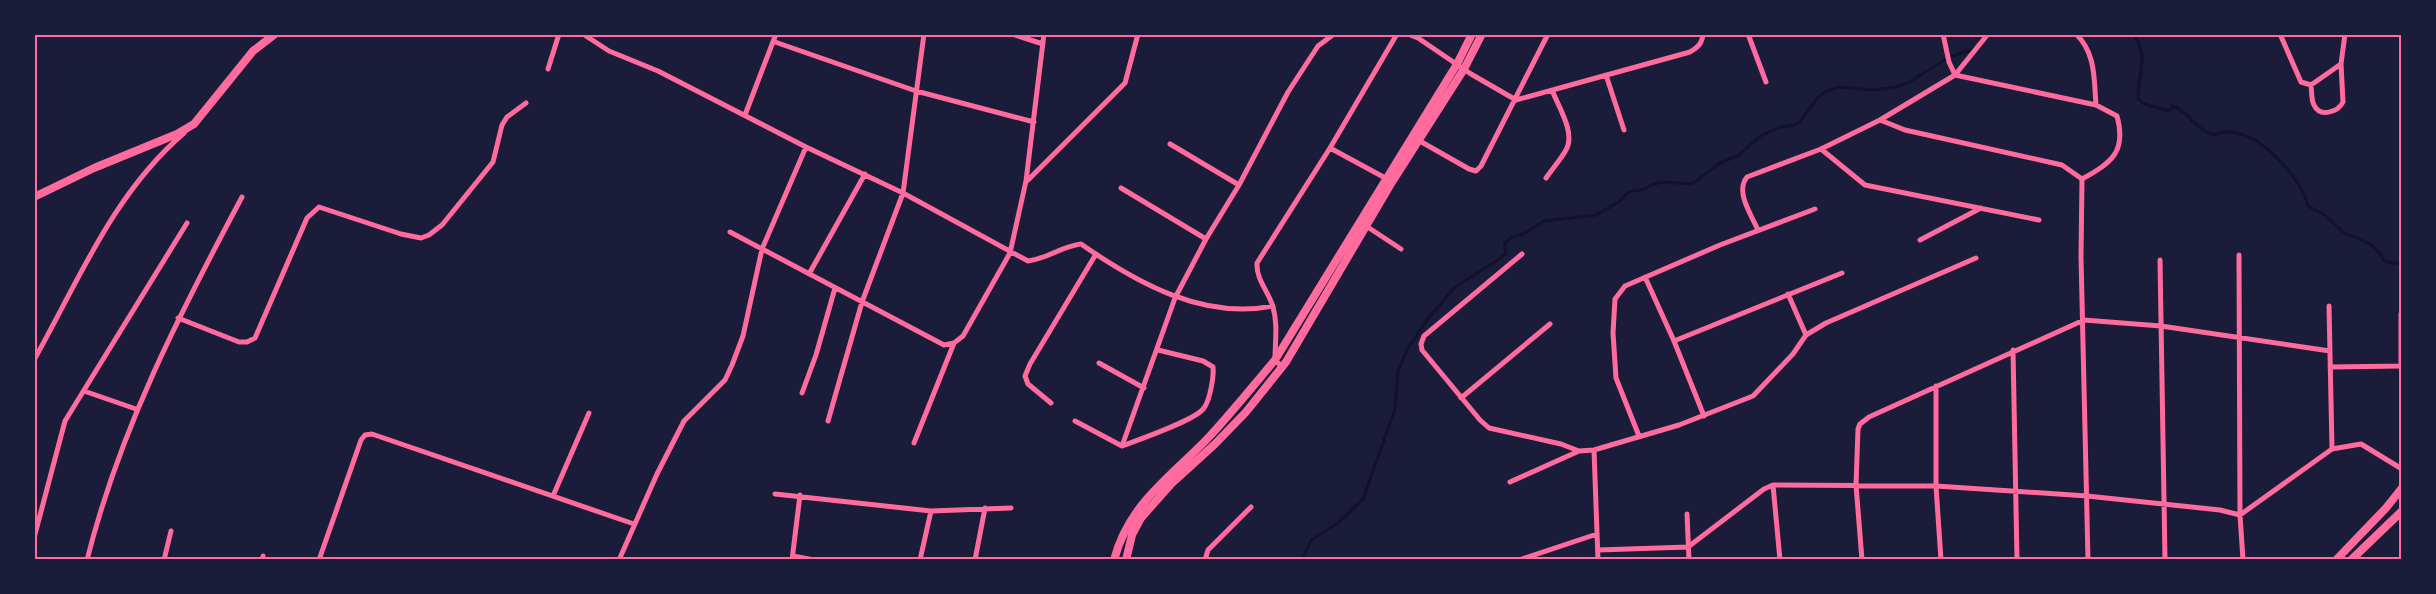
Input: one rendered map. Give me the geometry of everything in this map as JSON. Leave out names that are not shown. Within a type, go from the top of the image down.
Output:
[{"type":"main road","points":[[34,196],[94,168],[177,134],[194,124],[253,51],[275,34]]},
{"type":"main road","points":[[1460,66],[1472,34]]},
{"type":"main road","points":[[1114,560],[1119,541],[1134,513],[1166,477],[1207,439],[1275,360],[1482,34]]},
{"type":"main road","points":[[1126,560],[1132,535],[1141,518],[1171,484],[1246,412],[1282,367],[1363,223]]},
{"type":"main road","points":[[2401,490],[2399,497],[2402,505]]},
{"type":"main road","points":[[2336,560],[2401,490]]},
{"type":"main road","points":[[2351,560],[2402,511]]},
{"type":"street","points":[[548,69],[559,34]]},
{"type":"street","points":[[583,34],[609,51],[658,70],[806,147],[903,193],[1028,261],[1044,259],[1065,246],[1081,244],[1175,298],[1231,310],[1273,306]]},
{"type":"street","points":[[745,115],[775,42],[776,34]]},
{"type":"street","points":[[828,421],[862,302],[903,193],[924,34]]},
{"type":"street","points":[[1012,34],[1043,44]]},
{"type":"street","points":[[730,232],[944,345],[954,343],[963,336],[1010,253],[1026,181],[1044,34]]},
{"type":"street","points":[[1026,181],[1125,84],[1138,34]]},
{"type":"street","points":[[1122,446],[1175,298],[1288,92],[1318,46],[1334,34]]},
{"type":"street","points":[[1282,367],[1275,360],[1276,324],[1273,306],[1258,274],[1257,263],[1330,148],[1397,34]]},
{"type":"street","points":[[1408,34],[1418,38],[1516,100],[1690,52],[1698,47],[1703,34]]},
{"type":"street","points":[[1415,138],[1469,170],[1476,171],[1481,166],[1516,100],[1548,34]]},
{"type":"street","points":[[1748,34],[1766,82]]},
{"type":"street","points":[[1758,230],[1741,190],[1747,177],[1821,149],[1880,120],[1955,75],[1988,34]]},
{"type":"street","points":[[2076,34],[2085,43],[2092,58],[2096,105]]},
{"type":"street","points":[[2280,34],[2301,82],[2311,85]]},
{"type":"street","points":[[2311,85],[2313,104],[2316,109],[2323,113],[2333,112],[2340,107],[2343,102],[2341,64],[2344,34]]},
{"type":"street","points":[[1943,35],[1949,63],[1955,75]]},
{"type":"street","points":[[775,42],[916,91],[1034,122]]},
{"type":"street","points":[[2311,85],[2341,64]]},
{"type":"street","points":[[1606,75],[1624,130]]},
{"type":"street","points":[[1955,75],[2096,105],[2117,116],[2121,129],[2119,144],[2107,165],[2082,179]]},
{"type":"street","points":[[1546,177],[1568,148],[1569,139],[1568,130],[1552,90]]},
{"type":"street","points":[[178,318],[238,342],[247,342],[255,338],[307,218],[319,207],[401,234],[421,238],[429,235],[442,225],[493,162],[502,125],[507,117],[526,103]]},
{"type":"street","points":[[1880,120],[1905,130],[2062,165],[2082,179]]},
{"type":"street","points":[[36,356],[96,243],[133,188],[171,144],[194,124]]},
{"type":"street","points":[[1170,144],[1239,185]]},
{"type":"street","points":[[619,560],[684,421],[725,380],[732,365],[743,336],[762,249],[806,147]]},
{"type":"street","points":[[1330,148],[1389,180]]},
{"type":"street","points":[[1821,149],[1865,185],[2039,220]]},
{"type":"street","points":[[809,274],[865,174]]},
{"type":"street","points":[[2082,179],[2081,257],[2088,560]]},
{"type":"street","points":[[1120,188],[1206,239]]},
{"type":"street","points":[[87,560],[101,503],[136,409],[178,318],[242,197]]},
{"type":"street","points":[[1920,240],[1981,208]]},
{"type":"street","points":[[1639,436],[1616,378],[1613,333],[1615,299],[1625,286],[1758,230],[1815,209]]},
{"type":"street","points":[[34,538],[65,421],[187,223]]},
{"type":"street","points":[[1363,223],[1401,249]]},
{"type":"street","points":[[1051,403],[1028,384],[1025,375],[1096,254]]},
{"type":"street","points":[[1522,254],[1424,336],[1421,344],[1422,350],[1489,428],[1561,444],[1579,451]]},
{"type":"street","points":[[2239,255],[2240,515],[2243,560]]},
{"type":"street","points":[[1510,482],[1579,451],[1594,450],[1704,416],[1753,396],[1793,354],[1806,335],[1826,323],[1976,258]]},
{"type":"street","points":[[2160,260],[2165,560]]},
{"type":"street","points":[[1674,341],[1842,273]]},
{"type":"street","points":[[1645,277],[1704,416]]},
{"type":"street","points":[[802,393],[816,355],[835,288]]},
{"type":"street","points":[[1788,294],[1806,335]]},
{"type":"street","points":[[2329,306],[2332,449]]},
{"type":"street","points":[[2330,367],[2401,366],[2402,314]]},
{"type":"street","points":[[1862,560],[1856,485],[1858,429],[1865,420],[2013,350],[2084,320],[2161,326],[2330,351]]},
{"type":"street","points":[[1461,398],[1550,324]]},
{"type":"street","points":[[914,443],[954,343]]},
{"type":"street","points":[[1075,421],[1122,446],[1192,418],[1204,409],[1214,377],[1213,367],[1203,361],[1158,350]]},
{"type":"street","points":[[2013,350],[2014,491],[2018,560]]},
{"type":"street","points":[[1098,363],[1144,388]]},
{"type":"street","points":[[1936,386],[1936,486],[1941,560]]},
{"type":"street","points":[[84,391],[136,409]]},
{"type":"street","points":[[553,496],[589,413]]},
{"type":"street","points":[[319,560],[361,440],[365,435],[372,434],[634,524]]},
{"type":"street","points":[[1598,550],[1688,547],[1764,489],[1773,485],[1936,486],[2014,491],[2220,510],[2240,515],[2332,449],[2361,444],[2402,469]]},
{"type":"street","points":[[1594,450],[1598,560]]},
{"type":"street","points":[[1773,485],[1780,560]]},
{"type":"street","points":[[775,494],[801,495],[931,511],[1011,508]]},
{"type":"street","points":[[801,495],[793,558],[814,560]]},
{"type":"street","points":[[1205,560],[1208,550],[1251,507]]},
{"type":"street","points":[[975,560],[986,508]]},
{"type":"street","points":[[920,560],[931,511]]},
{"type":"street","points":[[1687,514],[1689,560]]},
{"type":"street","points":[[164,560],[171,531]]},
{"type":"street","points":[[1519,560],[1597,534]]},
{"type":"waterway","points":[[2132,34],[2138,41],[2142,57],[2138,99],[2144,104],[2169,111],[2173,106],[2178,108],[2201,128],[2214,135],[2228,132],[2242,134],[2257,142],[2284,165],[2295,179],[2308,206],[2325,215],[2343,232],[2370,244],[2380,253],[2383,260],[2393,263],[2402,261]]},
{"type":"waterway","points":[[1302,560],[1311,540],[1338,523],[1363,499],[1395,409],[1398,371],[1408,348],[1427,320],[1455,287],[1501,258],[1506,253],[1504,244],[1512,237],[1523,234],[1544,221],[1596,215],[1619,202],[1628,192],[1645,189],[1653,184],[1664,182],[1692,184],[1720,163],[1739,155],[1760,136],[1780,127],[1800,122],[1818,97],[1827,91],[1839,87],[1872,90],[1897,87],[1950,57],[1976,48]]}]
